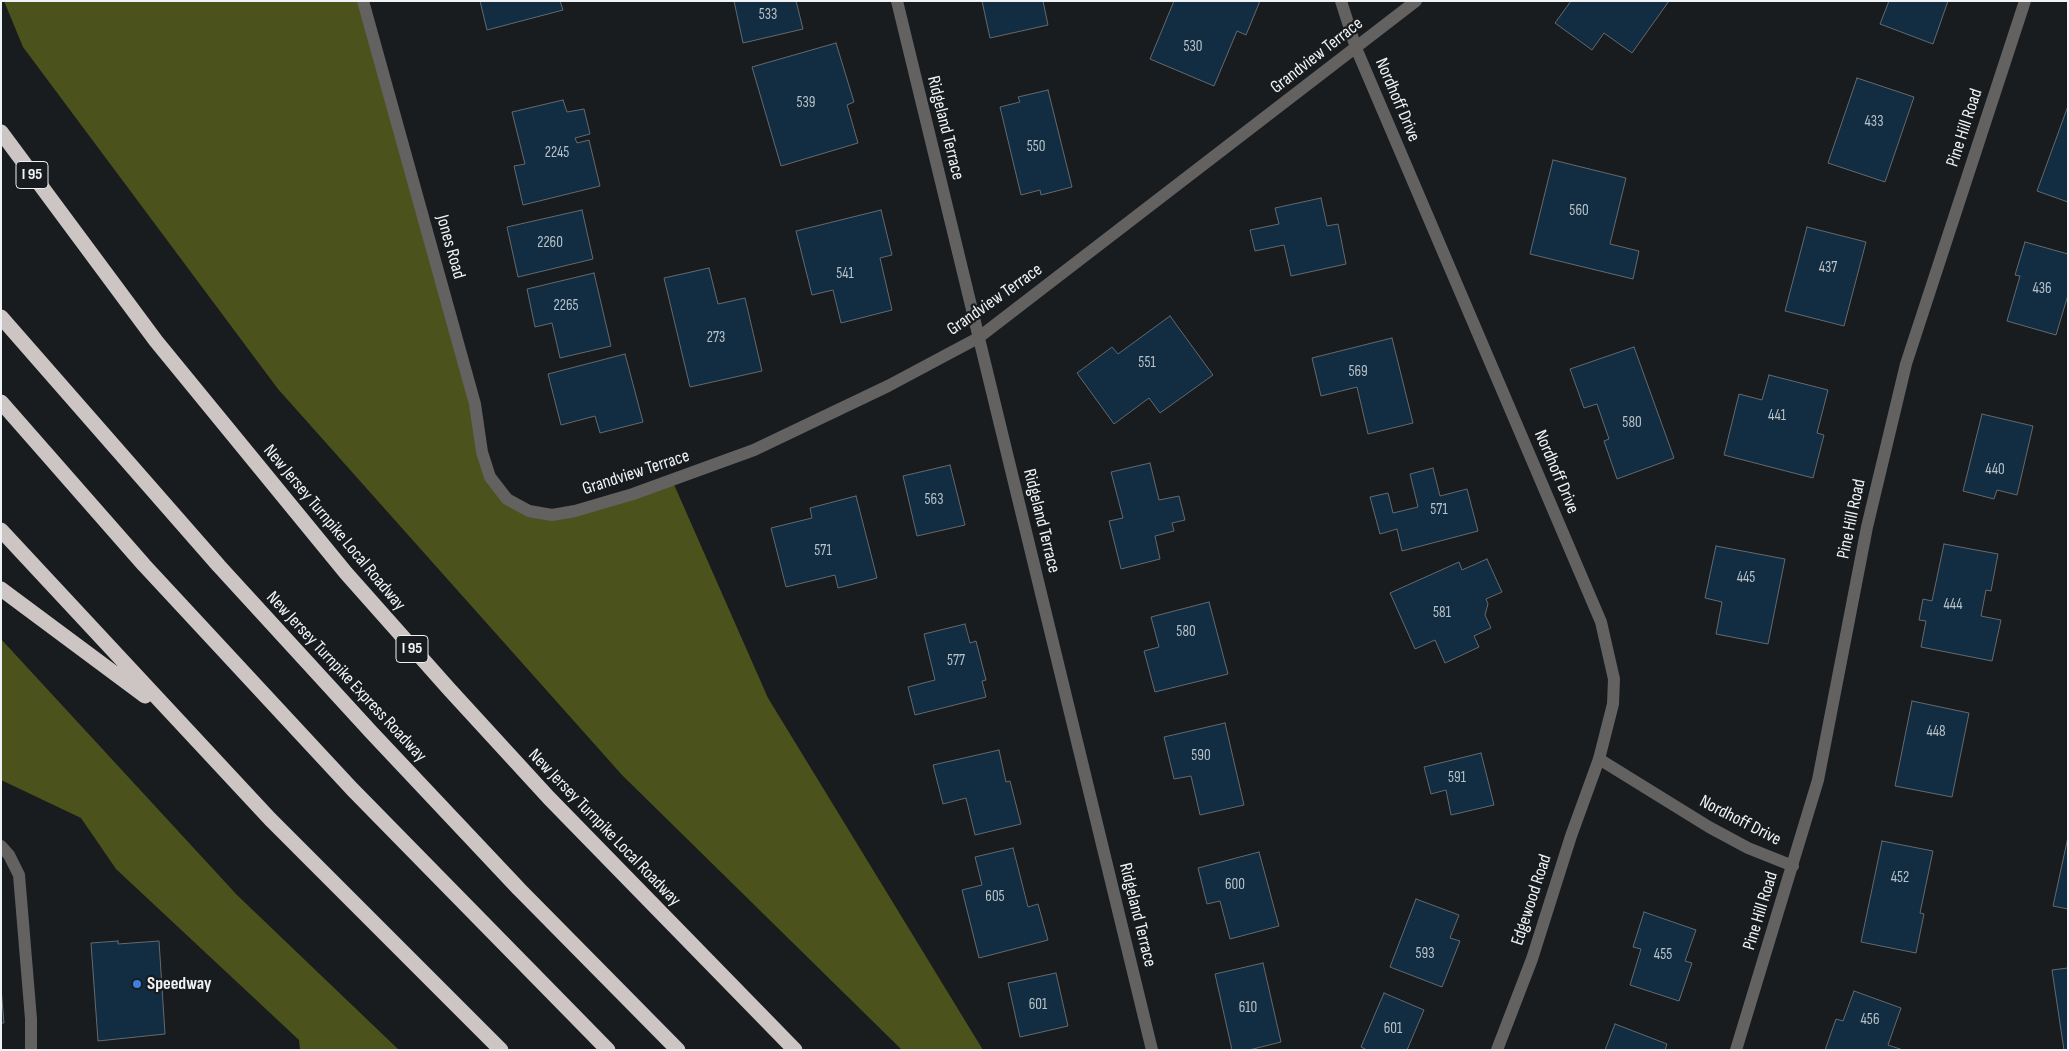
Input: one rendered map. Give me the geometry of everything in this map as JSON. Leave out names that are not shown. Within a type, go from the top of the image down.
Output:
[{"type":"highway","name":"New Jersey Turnpike Local Roadway","points":[[1,132],[150,333],[352,580],[549,798],[795,1050]]},
{"type":"highway","name":"New Jersey Turnpike Express Roadway","points":[[1,317],[219,566],[365,726],[518,889],[678,1050]]},
{"type":"highway","points":[[1,402],[144,565],[332,768],[608,1050]]},
{"type":"highway","points":[[1,530],[305,855],[501,1050]]},
{"type":"highway","points":[[1,589],[175,718]]},
{"type":"street","name":"Jones Road","points":[[363,1],[475,404],[482,452],[490,477],[507,499]]},
{"type":"street","name":"Ridgeland Terrace","points":[[897,1],[1152,1050]]},
{"type":"street","name":"Nordhoff Drive","points":[[1341,1],[1356,48],[1601,622],[1614,679],[1613,704],[1599,759],[1709,827],[1748,848],[1793,866]]},
{"type":"street","name":"Grandview Terrace","points":[[507,499],[529,511],[552,515],[575,511],[633,494],[754,450],[888,386],[978,338],[1416,1]]},
{"type":"street","name":"Pine Hill Road","points":[[1736,1050],[1818,780],[1867,527],[1906,364],[2025,1]]},
{"type":"street","name":"Edgewood Road","points":[[1497,1050],[1532,959],[1571,836],[1599,759]]},
{"type":"street","points":[[1,846],[9,855],[19,875],[31,1050]]},
{"type":"green space","points":[[4,1],[363,1],[482,452],[507,499],[552,515],[672,480],[768,698],[983,1050],[902,1050],[622,775],[278,389],[23,47]]},
{"type":"green space","points":[[1,639],[237,895],[399,1050],[300,1050],[299,1040],[116,869],[81,818],[1,780]]},
{"type":"building","points":[[480,1],[560,1],[563,10],[487,30]]},
{"type":"building","points":[[734,1],[796,1],[803,29],[743,43]]},
{"type":"building","points":[[982,1],[1043,1],[1048,25],[990,38]]},
{"type":"building","points":[[1174,1],[1260,1],[1246,35],[1237,31],[1214,86],[1150,59]]},
{"type":"building","points":[[1571,1],[1669,1],[1632,53],[1604,33],[1592,50],[1555,23]]},
{"type":"building","points":[[1889,1],[1948,1],[1933,44],[1880,24]]},
{"type":"building","points":[[836,43],[854,102],[847,105],[858,143],[781,166],[752,67]]},
{"type":"building","points":[[1857,78],[1914,97],[1885,182],[1828,163]]},
{"type":"building","points":[[1048,90],[1072,187],[1041,195],[1040,190],[1021,195],[1000,107],[1020,102],[1018,97]]},
{"type":"building","points":[[563,100],[567,112],[584,109],[590,134],[575,138],[577,143],[589,140],[600,186],[523,205],[514,166],[525,164],[512,112]]},
{"type":"building","points":[[2068,106],[2068,202],[2037,191]]},
{"type":"building","points":[[1553,160],[1626,178],[1610,244],[1639,251],[1633,279],[1530,254]]},
{"type":"building","points":[[1321,198],[1327,226],[1338,224],[1346,264],[1291,276],[1284,245],[1255,251],[1250,230],[1279,224],[1275,208]]},
{"type":"building","points":[[582,210],[593,259],[518,277],[507,227]]},
{"type":"building","points":[[881,210],[892,255],[880,258],[892,310],[841,323],[833,290],[812,295],[796,231]]},
{"type":"building","points":[[1807,227],[1866,242],[1844,326],[1785,311]]},
{"type":"building","points":[[2025,242],[2068,254],[2068,295],[2056,335],[2007,321],[2020,276],[2015,275]]},
{"type":"building","points":[[709,268],[718,304],[745,298],[762,371],[690,387],[664,278]]},
{"type":"building","points":[[594,273],[611,346],[560,358],[552,323],[535,327],[527,289]]},
{"type":"building","points":[[1170,316],[1213,375],[1160,413],[1149,398],[1114,424],[1077,373],[1112,347],[1118,354]]},
{"type":"building","points":[[1392,338],[1413,423],[1368,434],[1357,387],[1321,396],[1312,358]]},
{"type":"building","points":[[1634,347],[1674,458],[1617,479],[1604,441],[1609,439],[1597,404],[1584,408],[1570,369]]},
{"type":"building","points":[[625,354],[643,422],[600,433],[595,416],[561,425],[548,374]]},
{"type":"building","points":[[1769,375],[1828,390],[1817,433],[1824,435],[1813,478],[1724,455],[1739,394],[1762,400]]},
{"type":"building","points":[[1982,414],[2033,426],[2017,495],[1997,490],[1994,499],[1963,491]]},
{"type":"building","points":[[1150,463],[1159,500],[1179,496],[1185,520],[1172,523],[1174,531],[1155,536],[1160,559],[1121,569],[1109,521],[1123,518],[1111,472]]},
{"type":"building","points":[[950,465],[965,525],[917,536],[903,476]]},
{"type":"building","points":[[1433,468],[1440,496],[1467,489],[1478,531],[1402,551],[1397,529],[1380,534],[1370,497],[1388,493],[1393,513],[1418,507],[1410,474]]},
{"type":"building","points":[[856,496],[877,578],[838,588],[835,575],[786,587],[771,528],[812,518],[810,508]]},
{"type":"building","points":[[1944,544],[1998,554],[1991,591],[1986,590],[1981,616],[2001,620],[1992,661],[1921,647],[1926,621],[1919,620],[1923,599],[1932,601]]},
{"type":"building","points":[[1716,546],[1785,559],[1768,644],[1716,634],[1722,602],[1705,598]]},
{"type":"building","points":[[1487,559],[1502,592],[1486,599],[1488,604],[1485,615],[1491,628],[1474,636],[1479,647],[1445,663],[1435,640],[1415,649],[1390,593],[1459,562],[1462,570]]},
{"type":"building","points":[[1209,602],[1228,674],[1155,692],[1144,651],[1159,647],[1151,617]]},
{"type":"building","points":[[965,624],[970,643],[976,641],[986,680],[982,681],[986,697],[915,715],[908,687],[935,680],[924,634]]},
{"type":"building","points":[[1912,701],[1969,713],[1952,797],[1895,786]]},
{"type":"building","points":[[1225,723],[1244,805],[1200,815],[1191,776],[1174,779],[1164,737]]},
{"type":"building","points":[[999,750],[1006,782],[1010,781],[1021,824],[975,835],[966,798],[943,804],[933,765]]},
{"type":"building","points":[[1481,753],[1494,805],[1451,815],[1446,790],[1431,794],[1424,767]]},
{"type":"building","points":[[2068,837],[2068,909],[2053,906]]},
{"type":"building","points":[[1882,841],[1933,851],[1920,913],[1924,914],[1916,953],[1861,942]]},
{"type":"building","points":[[1013,848],[1028,907],[1038,904],[1048,940],[979,958],[962,890],[982,885],[975,857]]},
{"type":"building","points":[[1259,852],[1279,926],[1230,939],[1220,901],[1207,904],[1198,868]]},
{"type":"building","points":[[1416,899],[1459,915],[1450,938],[1460,941],[1442,987],[1390,967]]},
{"type":"building","points":[[1644,912],[1696,930],[1685,961],[1692,963],[1679,1001],[1630,985],[1641,949],[1633,947]]},
{"type":"building","points":[[118,941],[118,944],[159,941],[165,1034],[98,1041],[91,943]]},
{"type":"building","points":[[1263,963],[1281,1042],[1249,1050],[1232,1050],[1215,974]]},
{"type":"building","points":[[2068,968],[2068,1050],[2064,1050],[2052,970]]},
{"type":"building","points":[[1056,973],[1068,1026],[1020,1037],[1008,983]]},
{"type":"building","points":[[1,988],[4,1023],[1,1023]]},
{"type":"building","points":[[1854,991],[1901,1008],[1888,1045],[1903,1050],[1825,1050],[1836,1019],[1843,1021]]},
{"type":"building","points":[[1384,993],[1424,1010],[1407,1050],[1367,1050],[1361,1047]]},
{"type":"building","points":[[1615,1024],[1667,1044],[1665,1050],[1605,1050]]},
{"type":"place","name":"Speedway","points":[[137,984]]}]
